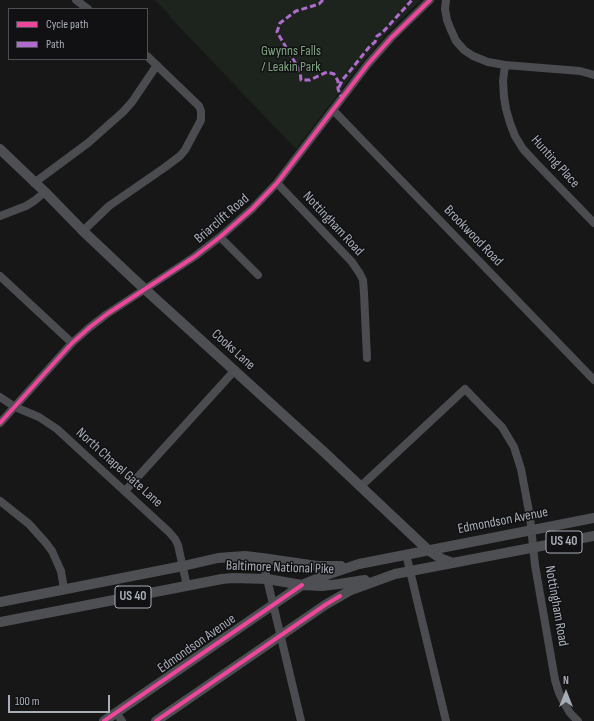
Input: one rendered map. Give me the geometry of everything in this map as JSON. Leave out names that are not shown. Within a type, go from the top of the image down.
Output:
[{"type":"main road","name":"Cooks Lane","points":[[0,149],[83,231],[428,550],[442,559],[453,563]]},
{"type":"main road","name":"Edmondson Avenue","points":[[104,721],[119,717],[302,585],[359,564],[594,518]]},
{"type":"main road","name":"US 40","points":[[395,574],[594,536]]},
{"type":"main road","name":"Baltimore National Pike","points":[[0,602],[218,558],[245,556],[327,567],[359,564]]},
{"type":"main road","name":"Baltimore National Pike","points":[[0,622],[233,578],[267,579],[302,585],[322,586],[395,574]]},
{"type":"main road","points":[[156,721],[340,596],[351,590],[395,574]]},
{"type":"street","points":[[76,0],[87,8]]},
{"type":"street","name":"Briarclift Road","points":[[0,423],[72,343],[90,327],[107,314],[194,257],[252,209],[277,183],[368,64],[391,38],[430,0]]},
{"type":"street","points":[[446,0],[445,9],[447,20],[456,41],[464,50],[473,56],[488,62],[505,65],[580,71],[594,75]]},
{"type":"street","points":[[83,231],[108,206],[180,156],[185,150],[201,120],[201,114],[198,106],[148,57]]},
{"type":"street","points":[[34,182],[88,142],[123,112],[132,102],[157,65]]},
{"type":"street","name":"Hunting Place","points":[[505,65],[503,81],[505,103],[515,136],[535,162],[594,223]]},
{"type":"street","name":"Brookwood Road","points":[[334,110],[594,380]]},
{"type":"street","name":"Nottingham Road","points":[[277,183],[352,262],[360,274],[363,280],[367,358]]},
{"type":"street","points":[[0,216],[26,206],[45,192]]},
{"type":"street","points":[[220,237],[258,275]]},
{"type":"street","points":[[0,276],[72,343]]},
{"type":"street","points":[[125,491],[234,370]]},
{"type":"street","name":"Nottingham Road","points":[[360,487],[465,389],[502,428],[514,447],[521,469],[530,517],[535,565],[555,680],[563,701],[570,713],[578,721]]},
{"type":"street","name":"North Chapel Gate Lane","points":[[0,397],[15,407],[38,417],[57,429],[169,532],[175,539],[180,552],[187,586]]},
{"type":"street","points":[[0,501],[29,524],[52,551],[60,571],[64,589]]},
{"type":"street","points":[[406,554],[446,721]]},
{"type":"street","points":[[262,558],[301,721]]},
{"type":"green space","name":"Gwynns Falls / Leakin Park","points":[[155,0],[421,0],[387,33],[360,65],[296,149]]},
{"type":"marked path","points":[[323,0],[319,4],[296,11],[280,23],[277,32],[300,71],[301,80],[310,80],[327,72],[334,74],[338,81],[338,89],[342,98]]},
{"type":"marked path","points":[[339,87],[343,79],[375,42],[377,36],[382,33],[412,0]]},
{"type":"cycle path","points":[[0,423],[72,343],[90,327],[107,314],[194,257],[252,209],[277,183],[368,64],[391,38],[430,0]]},
{"type":"cycle path","points":[[104,721],[302,585]]},
{"type":"cycle path","points":[[156,721],[340,596]]}]
